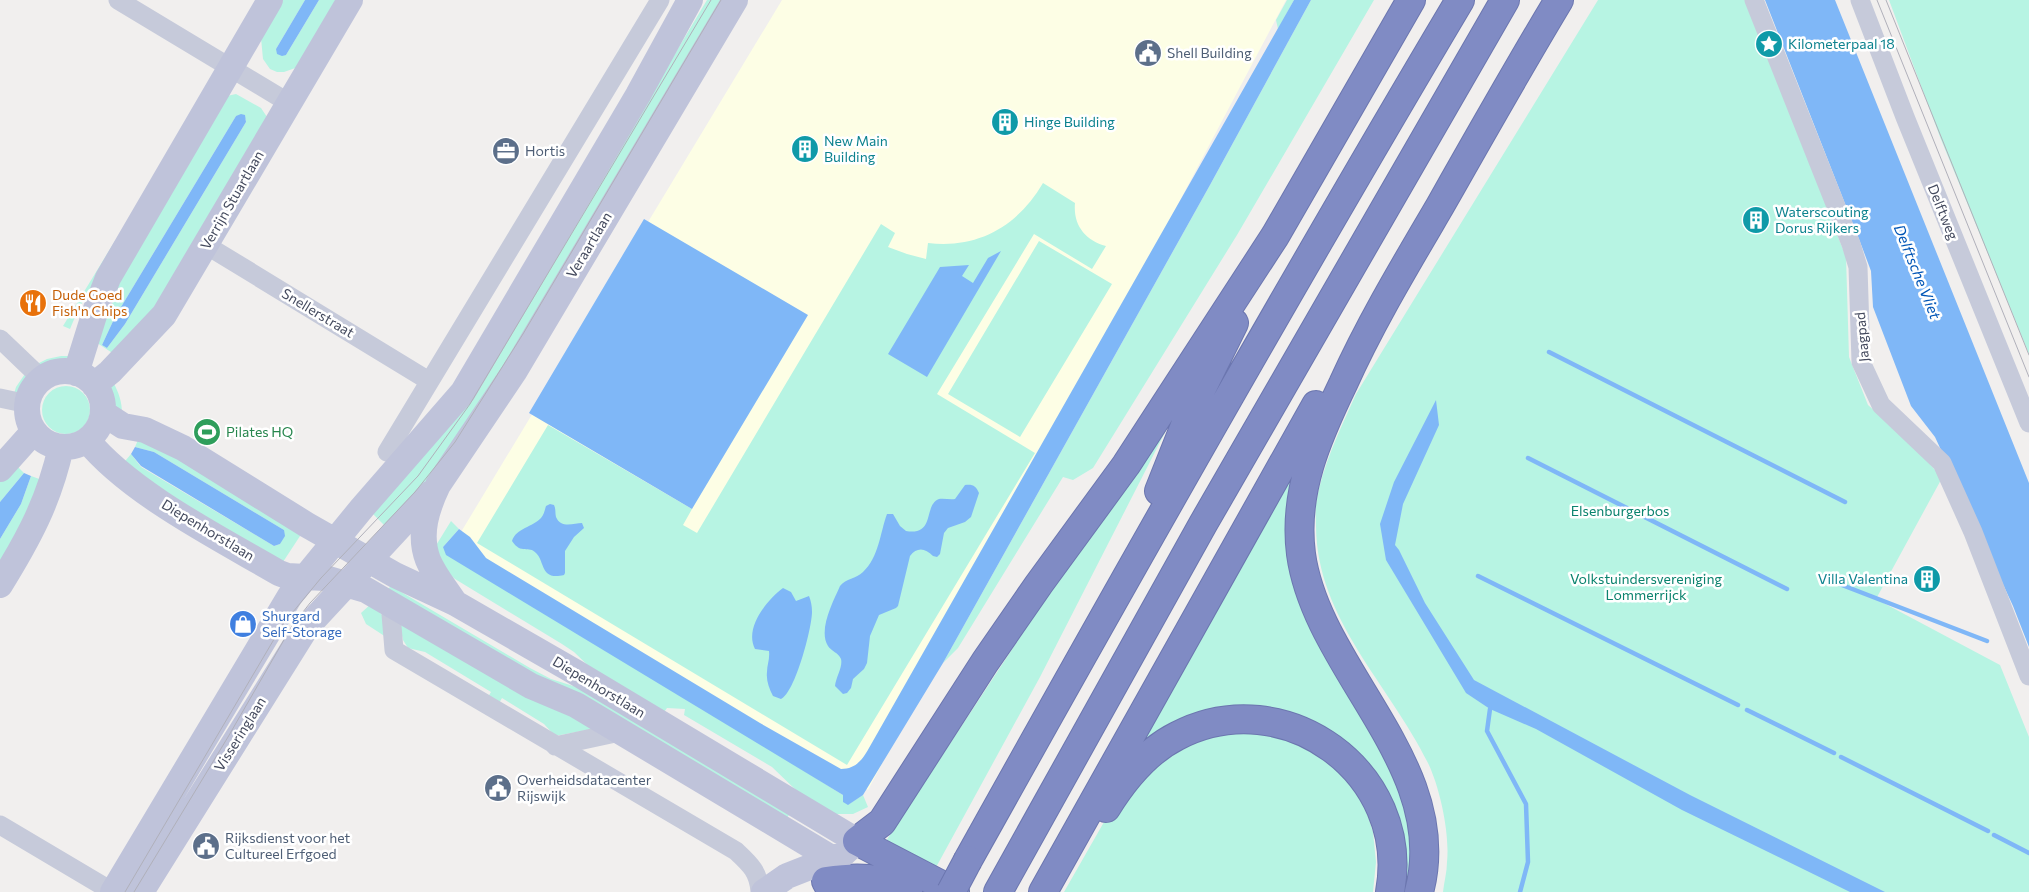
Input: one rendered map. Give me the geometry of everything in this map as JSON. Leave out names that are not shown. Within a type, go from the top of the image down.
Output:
[{"type":"highway","points":[[955,892],[857,842],[874,830],[889,813],[985,662],[1126,465],[1275,236],[1411,0]]},
{"type":"highway","points":[[951,892],[1121,585],[1382,131],[1460,0]]},
{"type":"highway","points":[[1002,883],[1203,524],[1505,0]]},
{"type":"highway","points":[[1419,892],[1424,860],[1423,840],[1416,797],[1389,737],[1325,628],[1307,582],[1301,554],[1299,525],[1305,476],[1316,443],[1366,335],[1559,0]]},
{"type":"highway","points":[[1121,585],[1192,408],[1213,370],[1275,236]]},
{"type":"highway","points":[[1043,892],[1316,404],[1366,335]]},
{"type":"highway","points":[[1347,664],[1397,732],[1409,752],[1424,786],[1435,837],[1434,873],[1431,892]]},
{"type":"highway","points":[[1054,892],[1114,794],[1143,761],[1162,745],[1178,735],[1218,722],[1238,720],[1278,723],[1297,729],[1332,747],[1357,771],[1378,800],[1389,833],[1393,867],[1390,892]]},
{"type":"highway","points":[[827,874],[878,885],[889,883],[908,892]]},
{"type":"street","points":[[118,0],[289,102]]},
{"type":"street","points":[[85,379],[96,309],[108,278],[270,0]]},
{"type":"street","name":"Verrijn Stuartlaan","points":[[85,379],[110,372],[164,315],[350,0]]},
{"type":"street","points":[[387,452],[660,0]]},
{"type":"street","points":[[306,576],[362,508],[463,392],[638,95],[690,0]]},
{"type":"street","name":"Veraartlaan","points":[[347,583],[438,485],[514,372],[735,0]]},
{"type":"street","name":"Jaagpad","points":[[1754,0],[1858,267],[1861,362],[1881,404],[1942,463],[1973,532],[2029,676]]},
{"type":"street","name":"Delftweg","points":[[1860,0],[1905,117],[2029,423]]},
{"type":"street","name":"Snellerstraat","points":[[206,245],[429,381]]},
{"type":"street","points":[[0,338],[42,379]]},
{"type":"street","points":[[58,372],[85,379],[102,401],[103,413],[96,431],[87,440],[74,446],[61,447],[49,443],[34,431],[28,416],[28,404],[31,393],[42,379],[58,372]]},
{"type":"street","points":[[429,381],[436,422]]},
{"type":"street","points":[[0,398],[28,404]]},
{"type":"street","name":"Diepenhorstlaan","points":[[103,413],[123,426],[144,430],[182,448],[395,576],[455,603],[575,672],[857,842]]},
{"type":"street","points":[[0,469],[34,431]]},
{"type":"street","name":"Diepenhorstlaan","points":[[87,440],[105,461],[146,492],[184,517],[279,573],[287,576],[306,576],[347,583],[366,590],[390,602],[531,686],[576,706],[800,840],[827,874]]},
{"type":"street","points":[[0,585],[36,524],[54,478],[61,447]]},
{"type":"street","name":"Veraartlaan","points":[[438,485],[425,519],[428,560],[455,603]]},
{"type":"street","points":[[336,541],[347,583]]},
{"type":"street","name":"Visseringlaan","points":[[113,892],[290,596],[306,576]]},
{"type":"street","name":"Visseringlaan","points":[[141,892],[306,628],[347,583]]},
{"type":"street","points":[[390,602],[394,650],[736,851],[754,869],[760,892]]},
{"type":"street","name":"Diepenhorstlaan","points":[[555,746],[620,732]]},
{"type":"street","points":[[0,825],[113,892]]},
{"type":"street","points":[[792,892],[827,874],[843,854],[857,842]]},
{"type":"street","points":[[764,892],[787,876],[827,874]]},
{"type":"shaded area","points":[[782,0],[1286,0],[868,790],[455,542]]},
{"type":"green space","points":[[283,0],[305,0],[276,49],[286,55],[319,0],[340,0],[301,66],[284,72],[277,72],[270,69],[263,59],[261,38]]},
{"type":"green space","points":[[707,0],[725,0],[476,416],[389,530],[372,513],[676,52]]},
{"type":"green space","points":[[1287,0],[1294,0],[1278,29],[1276,20]]},
{"type":"green space","points":[[1311,0],[1374,0],[1237,235],[1093,468],[1073,480],[1063,477],[958,648],[943,663],[1210,185]]},
{"type":"green space","name":"Elsenburgerbos","points":[[1598,0],[1746,0],[1824,196],[1846,257],[1849,357],[1868,405],[1915,447],[1942,478],[1876,599],[2000,665],[2029,737],[2029,892],[1443,892],[1448,851],[1443,811],[1436,785],[1428,763],[1412,734],[1358,650],[1328,592],[1320,560],[1316,527],[1316,504],[1327,462],[1356,394]]},
{"type":"green space","points":[[1889,0],[2029,0],[2029,354],[1940,137]]},
{"type":"green space","points":[[236,94],[261,108],[267,117],[176,278],[117,356],[91,339],[104,300],[227,96]],"holes":[[[236,116],[246,119],[246,122],[125,324],[107,348],[102,345],[115,317]]]},
{"type":"green space","points":[[1043,183],[1075,203],[1078,225],[1086,236],[1106,246],[1092,269],[1034,234],[937,394],[1035,453],[847,765],[477,543],[548,425],[692,509],[683,525],[697,533],[881,224],[895,233],[888,247],[926,259],[928,243],[946,244],[980,238],[1009,222],[1022,211]]},
{"type":"green space","points":[[115,241],[117,242],[78,310],[70,329],[63,326]]},
{"type":"green space","points":[[1039,241],[1112,284],[1020,437],[948,394]]},
{"type":"green space","points":[[72,356],[61,365],[47,367],[37,364],[47,359]]},
{"type":"green space","points":[[1201,362],[1040,677],[934,871],[882,847]]},
{"type":"green space","points":[[27,371],[34,379],[23,398],[13,397],[16,387]]},
{"type":"green space","points":[[113,382],[120,398],[122,414],[115,408],[111,400],[110,391]]},
{"type":"green space","points":[[66,386],[75,388],[83,393],[88,401],[90,410],[88,419],[83,427],[75,432],[66,434],[57,432],[49,427],[44,419],[42,410],[44,401],[49,393],[57,388]]},
{"type":"green space","points":[[141,433],[302,533],[281,565],[121,466],[131,454],[141,467],[274,546],[280,544],[284,530],[154,452],[135,447]]},
{"type":"green space","points":[[13,462],[24,473],[0,502],[0,478]]},
{"type":"green space","points":[[31,476],[45,481],[0,578],[0,539],[21,504]]},
{"type":"green space","points":[[1285,480],[1293,480],[1291,566],[1303,611],[1406,784],[1415,892],[1401,892],[1392,809],[1271,712],[1133,757]]},
{"type":"green space","points":[[451,521],[459,529],[443,547],[843,795],[844,801],[849,804],[863,795],[868,807],[853,814],[835,814],[799,793],[772,767],[684,715],[685,709],[667,708],[662,715],[600,677],[574,652],[562,644],[455,579],[446,571],[435,547]]},
{"type":"green space","points":[[391,586],[530,668],[551,679],[586,690],[791,812],[785,821],[386,591]]},
{"type":"green space","points":[[372,603],[382,615],[386,637],[366,624],[361,613]]},
{"type":"green space","points":[[398,617],[598,728],[555,736],[544,724],[502,698],[499,703],[488,697],[491,692],[425,652],[408,648],[403,640]]},
{"type":"green space","points":[[1243,727],[1309,746],[1347,778],[1367,813],[1373,832],[1376,862],[1373,892],[1064,892],[1116,801],[1161,753]]},
{"type":"water","points":[[305,0],[319,0],[286,55],[277,54],[276,49]]},
{"type":"water","points":[[1294,0],[1311,0],[943,663],[863,795],[848,805],[843,802],[843,795],[446,555],[443,547],[459,529],[470,537],[486,558],[760,723],[841,769],[857,764],[870,746]]},
{"type":"water","name":"Delftsche Vliet","points":[[1765,0],[1835,0],[2029,483],[2029,647],[2013,606],[1935,437],[1911,406],[1873,307],[1871,271]]},
{"type":"water","points":[[245,115],[246,122],[125,324],[107,348],[102,345],[115,317],[236,116]]},
{"type":"water","points":[[644,219],[808,315],[692,509],[529,413]]},
{"type":"water","points":[[1001,251],[927,377],[888,354],[940,267],[969,265],[962,276],[973,283],[988,258]]},
{"type":"water","points":[[1436,400],[1439,425],[1403,504],[1395,545],[1425,603],[1474,680],[1690,795],[1885,892],[1850,892],[1682,810],[1536,729],[1490,709],[1466,693],[1386,560],[1380,524],[1394,482]]},
{"type":"water","points":[[135,447],[154,452],[284,530],[285,536],[280,544],[274,546],[141,466],[131,454]]},
{"type":"water","points":[[24,473],[31,476],[21,504],[0,539],[0,502]]},
{"type":"water","points":[[965,485],[974,486],[979,493],[971,517],[965,522],[948,528],[944,533],[940,554],[937,557],[921,550],[915,551],[910,556],[898,606],[879,615],[870,636],[867,663],[864,669],[853,679],[851,688],[847,693],[843,694],[835,686],[841,659],[828,646],[825,639],[830,608],[840,586],[845,581],[863,572],[873,559],[887,514],[893,514],[900,526],[906,531],[922,529],[934,502],[939,499],[955,499]]},
{"type":"water","points":[[554,505],[558,521],[564,524],[582,523],[584,528],[574,537],[565,551],[564,575],[556,576],[547,573],[536,553],[519,548],[512,541],[517,533],[538,521],[544,514],[546,506]]},
{"type":"water","points":[[783,588],[791,592],[796,601],[809,596],[812,612],[802,659],[792,685],[781,699],[773,696],[768,684],[769,651],[755,649],[752,641],[752,632],[764,607]]},
{"type":"waterway","points":[[1549,352],[1845,502]]},
{"type":"waterway","points":[[1528,458],[1787,589]]},
{"type":"waterway","points":[[1478,576],[1738,705]]},
{"type":"waterway","points":[[1829,580],[1987,641]]},
{"type":"waterway","points":[[1490,709],[1487,731],[1526,804],[1528,862],[1520,892]]},
{"type":"waterway","points":[[1747,710],[1834,753]]},
{"type":"waterway","points":[[1841,757],[1988,831]]},
{"type":"waterway","points":[[1994,835],[2029,853]]},
{"type":"tram line","points":[[125,892],[283,624],[321,578],[418,476],[470,404],[711,0]]},
{"type":"tram line","points":[[134,892],[228,737],[292,626],[310,603],[415,492],[455,442],[523,334],[721,0]]},
{"type":"tram line","points":[[1877,0],[2029,377]]},
{"type":"tram line","points":[[1886,0],[2029,355]]},
{"type":"place","name":"Kilometerpaal 18","points":[[1769,44]]},
{"type":"place","name":"Shell Building","points":[[1148,53]]},
{"type":"place","name":"Hinge Building","points":[[1005,122]]},
{"type":"place","name":"New Main Building","points":[[805,149]]},
{"type":"place","name":"Hortis","points":[[506,151]]},
{"type":"place","name":"Waterscouting Dorus Rijkers","points":[[1756,220]]},
{"type":"place","name":"Dude Goed Fish'n Chips","points":[[33,303]]},
{"type":"place","name":"Pilates HQ","points":[[207,432]]},
{"type":"place","name":"Villa Valentina","points":[[1927,579]]},
{"type":"place","name":"Shurgard Self-Storage","points":[[243,624]]},
{"type":"place","name":"Overheidsdatacenter Rijswijk","points":[[498,788]]},
{"type":"place","name":"Rijksdienst voor het Cultureel Erfgoed","points":[[206,846]]},
{"type":"park label","name":"Volkstuindersvereniging Lommerrijck","points":[[1646,588]]}]
